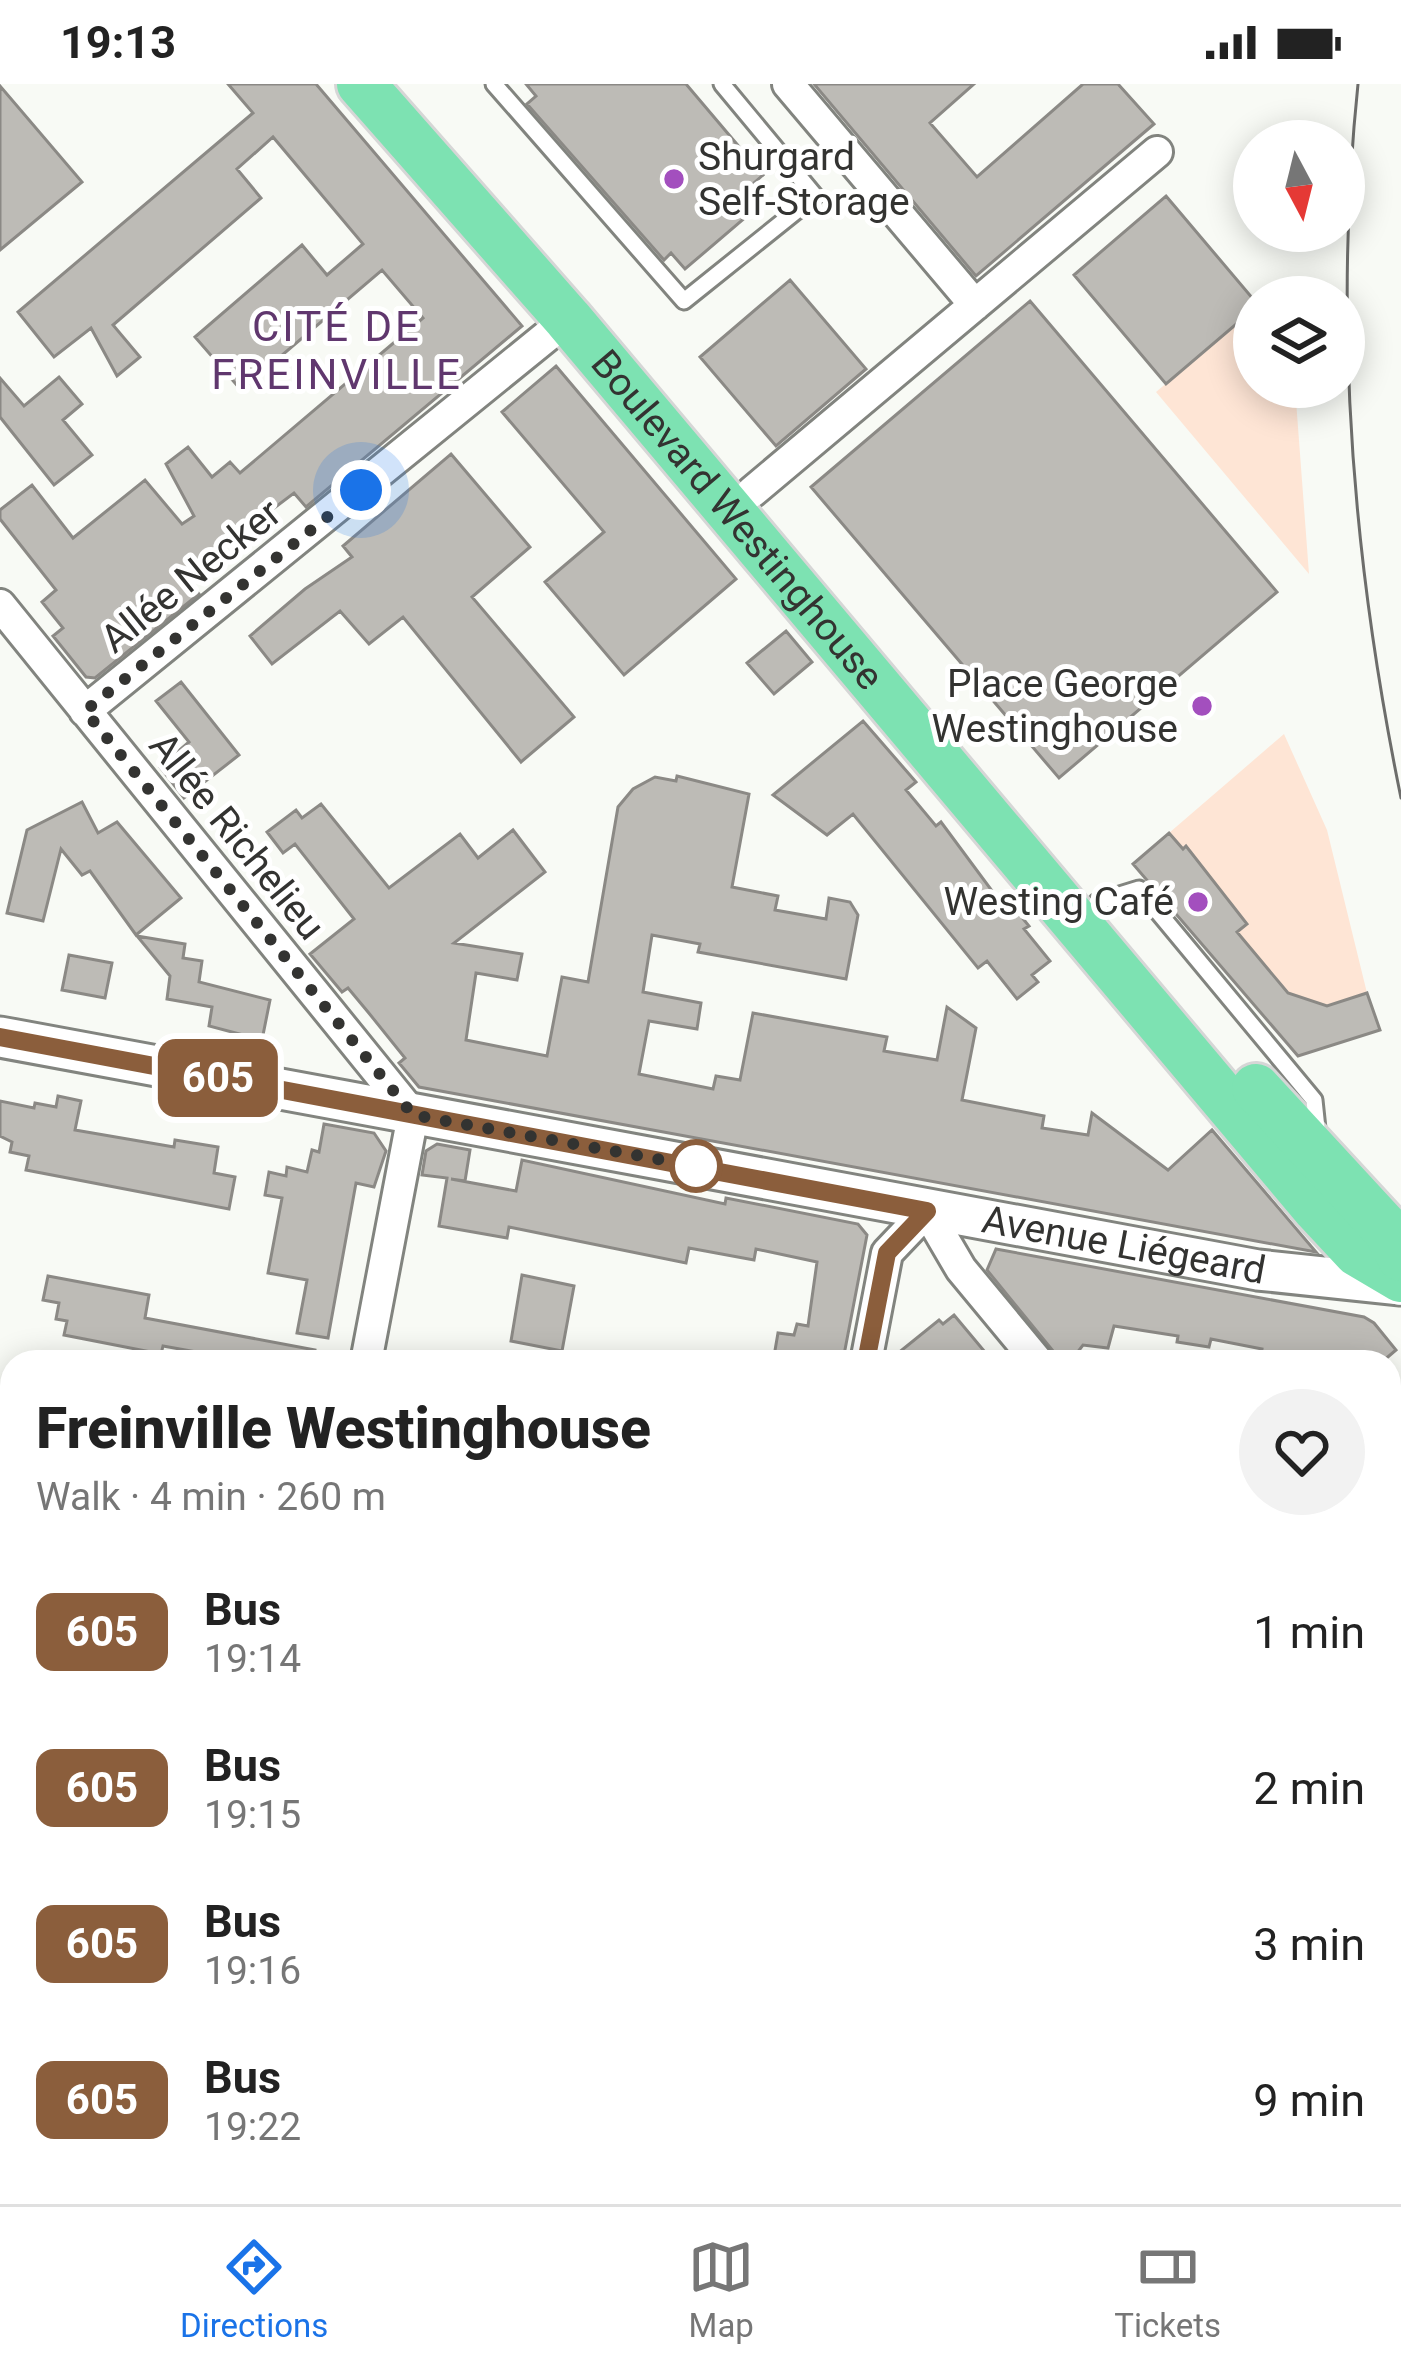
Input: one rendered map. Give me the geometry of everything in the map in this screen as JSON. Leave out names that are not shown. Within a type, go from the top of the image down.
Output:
[{"type":"main road","name":"Boulevard Westinghouse","points":[[361,84],[568,319],[1317,1209],[1357,1252],[1401,1281]]},
{"type":"main road","name":"Boulevard Westinghouse","points":[[402,84],[1097,902],[1387,1230],[1401,1256]]},
{"type":"street","points":[[788,84],[976,305]]},
{"type":"street","points":[[752,492],[1157,152]]},
{"type":"street","name":"Allée Necker","points":[[85,711],[568,319]]},
{"type":"street","name":"Allée Richelieu","points":[[0,605],[413,1115]]},
{"type":"street","name":"Avenue Liégeard","points":[[0,1037],[1258,1270],[1401,1281]]},
{"type":"street","points":[[368,1350],[413,1115]]},
{"type":"street","points":[[868,1350],[887,1253],[927,1211],[961,1269],[1028,1350]]},
{"type":"lane","points":[[494,84],[684,301],[815,196],[722,84]]},
{"type":"shaded area","points":[[1233,327],[1233,408],[1297,408],[1309,574],[1156,392]]},
{"type":"shaded area","points":[[1284,734],[1327,830],[1367,993],[1316,1009],[1317,1002],[1300,997],[1297,1004],[1237,932],[1247,923],[1186,847],[1169,833]]},
{"type":"building","points":[[228,84],[316,84],[522,326],[306,507],[294,493],[261,518],[257,513],[199,561],[203,565],[186,578],[199,594],[95,678],[86,677],[53,636],[63,628],[42,602],[56,590],[0,519],[0,510],[32,485],[73,538],[145,480],[182,524],[194,516],[166,464],[188,447],[212,477],[230,462],[240,473],[423,318],[382,270],[241,390],[195,337],[302,245],[327,275],[363,244],[273,137],[237,169],[261,198],[113,325],[140,357],[117,376],[91,328],[54,357],[18,312],[253,113]]},
{"type":"building","name":"Shurgard Self-Storage","points":[[526,84],[686,84],[763,175],[754,183],[767,199],[685,269],[671,253],[664,260],[527,104],[536,96]]},
{"type":"building","points":[[814,84],[974,84],[930,123],[977,177],[1083,84],[1118,84],[1154,124],[976,276]]},
{"type":"building","points":[[0,86],[82,182],[0,250]]},
{"type":"building","points":[[1166,196],[1234,276],[1233,327],[1166,384],[1074,275]]},
{"type":"building","points":[[790,280],[866,369],[776,446],[700,357]]},
{"type":"building","points":[[1030,301],[1277,592],[1059,778],[811,487]]},
{"type":"building","points":[[556,366],[736,579],[624,675],[545,582],[604,532],[502,412]]},
{"type":"building","points":[[59,377],[82,404],[63,420],[92,455],[54,485],[0,417],[0,378],[24,406]]},
{"type":"building","points":[[451,454],[530,547],[472,597],[574,717],[521,762],[403,617],[369,644],[340,611],[272,664],[250,636],[352,557],[343,546]]},
{"type":"building","points":[[786,631],[812,662],[774,694],[747,663]]},
{"type":"building","points":[[181,682],[239,755],[184,798],[160,767],[189,742],[156,701]]},
{"type":"building","points":[[863,721],[916,782],[906,790],[936,826],[941,822],[998,899],[1003,894],[1050,961],[1032,975],[1038,982],[1017,999],[987,961],[978,968],[853,814],[827,835],[773,795]]},
{"type":"building","points":[[677,776],[749,794],[732,887],[778,896],[775,910],[826,919],[829,898],[850,902],[858,915],[846,979],[698,952],[700,944],[652,935],[643,992],[701,1003],[697,1029],[649,1021],[639,1074],[713,1089],[716,1076],[740,1080],[753,1013],[887,1037],[884,1051],[937,1060],[947,1007],[976,1028],[962,1100],[1044,1116],[1042,1128],[1088,1135],[1092,1113],[1168,1170],[1212,1130],[1316,1252],[419,1087],[399,1063],[405,1058],[368,1012],[348,988],[342,992],[310,954],[354,919],[295,844],[283,853],[267,832],[296,810],[302,818],[321,804],[389,888],[460,834],[478,858],[513,830],[545,872],[454,943],[522,954],[517,980],[476,973],[466,1040],[547,1056],[562,977],[588,982],[618,807],[633,789],[655,777],[676,781]]},
{"type":"building","points":[[82,802],[98,833],[117,822],[181,898],[136,935],[90,871],[82,875],[61,849],[43,921],[7,913],[27,830]]},
{"type":"building","points":[[1169,833],[1183,849],[1186,846],[1247,924],[1237,932],[1288,993],[1327,1006],[1367,993],[1380,1030],[1298,1056],[1133,864]]},
{"type":"building","points":[[137,936],[185,944],[183,958],[202,961],[199,982],[270,1000],[262,1040],[209,1026],[212,1007],[167,999],[170,976]]},
{"type":"building","points":[[69,955],[112,963],[105,998],[62,990]]},
{"type":"building","points":[[58,1096],[81,1101],[75,1130],[174,1147],[175,1140],[218,1147],[214,1173],[235,1177],[229,1209],[26,1170],[29,1156],[10,1152],[12,1142],[0,1136],[0,1101],[56,1107]]},
{"type":"building","points":[[324,1124],[374,1133],[386,1151],[374,1187],[356,1183],[328,1338],[297,1333],[307,1280],[268,1273],[282,1198],[265,1195],[269,1172],[286,1176],[287,1167],[307,1172],[312,1150],[319,1152]]},
{"type":"building","points":[[437,1144],[470,1150],[465,1181],[451,1179],[516,1191],[522,1160],[725,1204],[726,1198],[858,1224],[867,1235],[845,1350],[775,1350],[778,1333],[794,1335],[797,1324],[808,1326],[817,1262],[756,1249],[754,1260],[689,1248],[686,1263],[509,1227],[507,1238],[439,1226],[447,1178],[422,1175],[426,1151]]},
{"type":"building","points":[[996,1249],[1364,1317],[1396,1350],[1262,1350],[1211,1339],[1209,1347],[1177,1342],[1178,1336],[1114,1326],[1108,1348],[1083,1345],[1079,1350],[1052,1350],[987,1270]]},
{"type":"building","points":[[522,1275],[574,1286],[562,1350],[511,1341]]},
{"type":"building","points":[[48,1276],[149,1295],[145,1318],[315,1350],[163,1346],[162,1350],[141,1350],[64,1335],[67,1321],[56,1319],[59,1303],[43,1300]]},
{"type":"building","points":[[954,1315],[983,1350],[902,1350],[939,1320],[943,1324]]},
{"type":"tram line","points":[[1358,84],[1347,263],[1352,443],[1371,621],[1401,798]]},
{"type":"bus line","name":"605","points":[[0,1037],[927,1211],[887,1253],[868,1350]]},
{"type":"place","name":"Shurgard Self-Storage","points":[[674,179]]},
{"type":"place","name":"Place George Westinghouse","points":[[1202,706]]},
{"type":"place","name":"Westing Café","points":[[1198,902]]},
{"type":"district","name":"CITÉ DE FREINVILLE","points":[[337,350]]},
{"type":"route","points":[[361,490],[85,711],[413,1115],[696,1166]]}]
